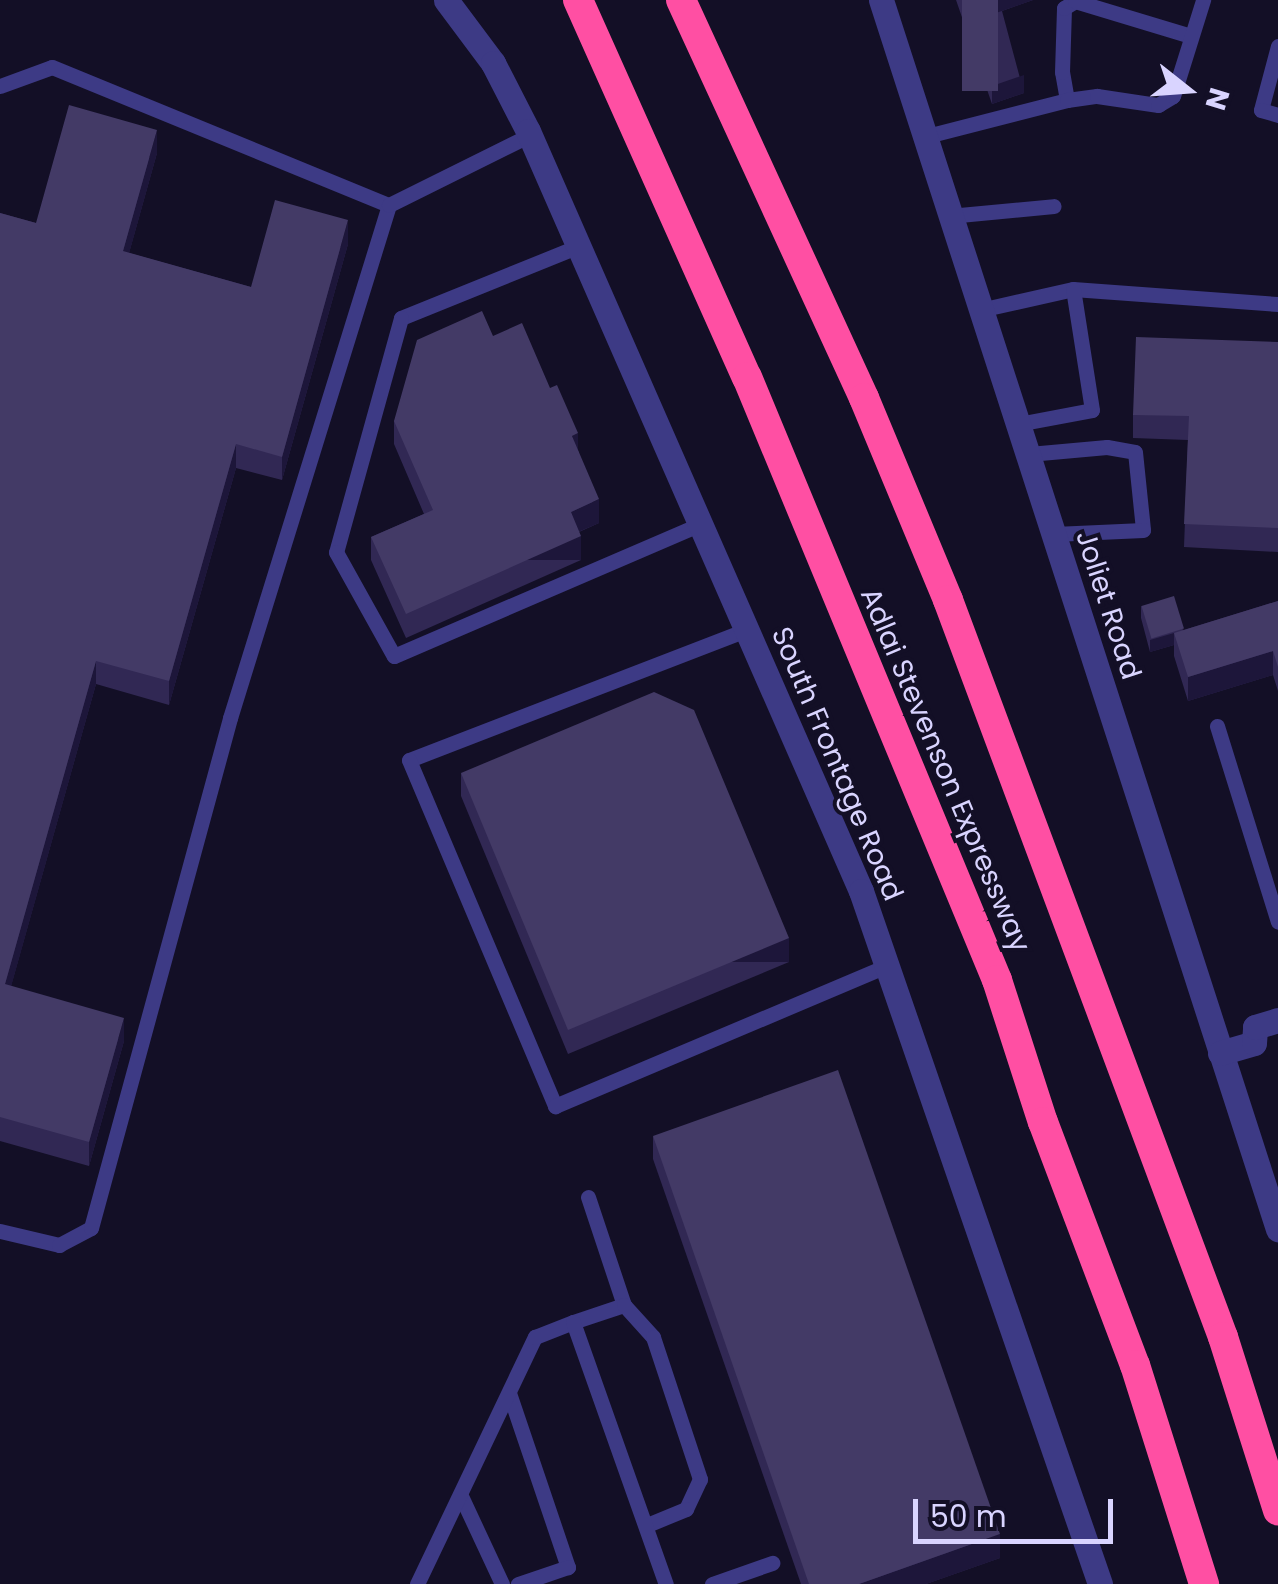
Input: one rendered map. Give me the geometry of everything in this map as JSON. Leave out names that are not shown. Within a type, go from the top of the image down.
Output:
[{"type":"highway","name":"Adlai Stevenson Expressway","points":[[578,0],[747,378],[997,980],[1043,1122],[1135,1365],[1204,1584]]},
{"type":"highway","name":"Adlai Stevenson Expressway","points":[[681,0],[856,380],[948,600],[1171,1193],[1278,1510]]},
{"type":"street","name":"South Frontage Road","points":[[446,0],[493,63],[530,135],[860,890],[1100,1584]]},
{"type":"street","name":"Joliet Road","points":[[882,0],[1278,1229]]},
{"type":"street","points":[[1220,1052],[1254,1043],[1256,1026],[1278,1020]]},
{"type":"lane","points":[[923,136],[1066,100],[1097,96],[1158,105],[1173,96],[1202,0]]},
{"type":"lane","points":[[1066,100],[1062,72],[1064,8],[1076,1],[1191,36]]},
{"type":"lane","points":[[1278,46],[1261,110],[1278,115]]},
{"type":"lane","points":[[0,86],[52,67],[389,204]]},
{"type":"lane","points":[[0,1231],[59,1245],[90,1228],[230,718],[389,204],[530,135]]},
{"type":"lane","points":[[949,216],[1054,206]]},
{"type":"lane","points":[[579,246],[401,318],[336,552],[394,656],[700,524]]},
{"type":"lane","points":[[980,310],[1073,289],[1278,304]]},
{"type":"lane","points":[[1018,424],[1092,410],[1073,289]]},
{"type":"lane","points":[[1028,454],[1107,446],[1135,452],[1143,530],[1054,534]]},
{"type":"lane","points":[[746,630],[409,760],[556,1106],[887,966]]},
{"type":"lane","points":[[1217,726],[1278,922]]},
{"type":"lane","points":[[588,1197],[624,1306],[653,1336],[700,1479],[686,1510],[647,1524]]},
{"type":"lane","points":[[417,1584],[535,1337],[624,1306]]},
{"type":"lane","points":[[573,1322],[666,1584]]},
{"type":"lane","points":[[509,1393],[568,1567],[518,1584]]},
{"type":"lane","points":[[461,1496],[502,1584]]},
{"type":"lane","points":[[712,1584],[772,1563]]},
{"type":"building","points":[[962,0],[998,0],[998,91],[962,91]]},
{"type":"building","points":[[69,105],[157,130],[123,251],[251,287],[275,200],[348,220],[282,457],[236,444],[169,681],[96,661],[5,984],[124,1018],[89,1142],[0,1117],[0,213],[36,223]]},
{"type":"building","points":[[482,311],[493,336],[522,323],[550,388],[557,385],[578,433],[572,436],[599,499],[571,512],[581,536],[406,614],[371,537],[433,510],[394,421],[417,340]]},
{"type":"building","points":[[1136,337],[1278,342],[1278,528],[1184,524],[1189,416],[1133,415]]},
{"type":"building","points":[[1174,596],[1184,629],[1151,638],[1141,606]]},
{"type":"building","points":[[1278,601],[1278,667],[1273,651],[1188,677],[1174,633]]},
{"type":"building","points":[[654,692],[694,710],[789,938],[568,1030],[461,773]]},
{"type":"building","points":[[838,1070],[1000,1534],[859,1584],[809,1584],[653,1136]]}]
